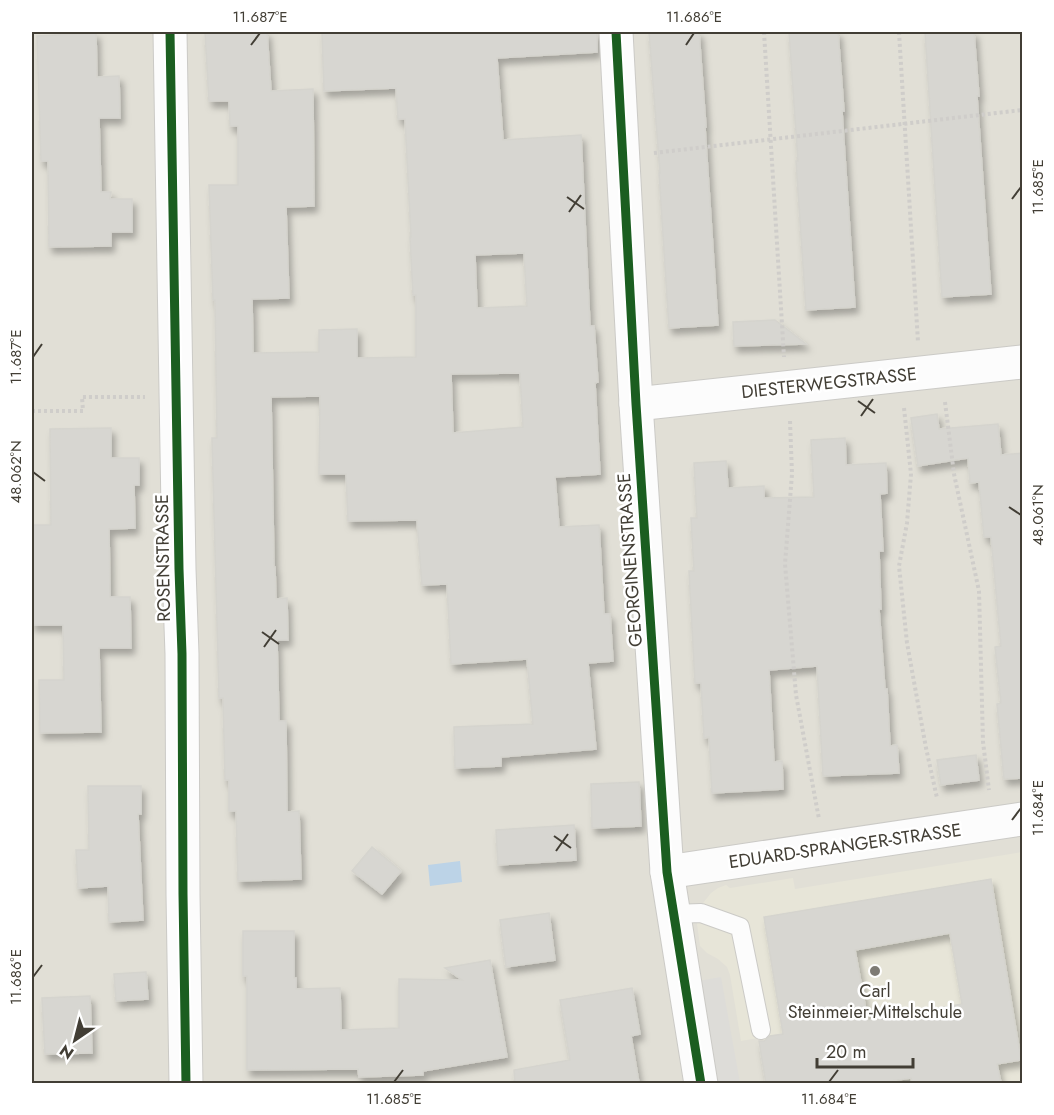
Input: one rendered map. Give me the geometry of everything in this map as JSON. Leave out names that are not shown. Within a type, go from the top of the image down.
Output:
[{"type":"street","name":"ROSENSTRASSE","points":[[170,32],[182,654],[186,1083]]},
{"type":"street","name":"GEORGINENSTRASSE","points":[[616,32],[636,404],[666,872],[700,1083]]},
{"type":"street","name":"DIESTERWEGSTRASSE","points":[[636,404],[1023,362]]},
{"type":"street","name":"EDUARD-SPRANGER-STRASSE","points":[[666,872],[1008,822]]},
{"type":"lane","points":[[673,914],[701,913],[740,927],[762,1030]]},
{"type":"path","points":[[764,32],[792,474],[785,564],[796,695],[824,849]]},
{"type":"path","points":[[899,32],[921,373],[907,523],[899,566],[907,643],[944,831]]},
{"type":"path","points":[[623,156],[1023,110]]},
{"type":"path","points":[[921,373],[954,474],[979,591],[983,742],[1008,822]]},
{"type":"path","points":[[32,411],[82,411],[82,397],[176,398]]},
{"type":"shaded area","points":[[32,32],[1022,32],[1022,1083],[32,1083]]},
{"type":"shaded area","name":"Carl Steinmeier-Mittelschule","points":[[1022,852],[1022,1083],[766,1083],[758,1038],[741,1041],[727,967],[700,946],[697,924],[703,903],[711,893],[726,885],[730,888],[793,878],[795,889]]},
{"type":"shaded area","points":[[721,977],[740,1083],[716,1083],[698,981]]},
{"type":"water","points":[[460,861],[462,882],[430,886],[428,865]]},
{"type":"building","points":[[205,32],[267,32],[271,91],[313,89],[314,206],[286,207],[289,298],[252,299],[253,353],[319,352],[319,330],[357,329],[357,358],[416,357],[416,295],[413,295],[405,119],[398,119],[396,88],[324,91],[322,32],[597,32],[597,52],[497,58],[503,140],[581,135],[590,326],[594,326],[598,382],[595,383],[600,474],[555,477],[559,527],[599,525],[604,614],[610,614],[613,661],[588,663],[596,749],[501,757],[501,766],[455,768],[454,727],[533,724],[527,659],[451,664],[447,584],[422,585],[417,520],[348,521],[346,474],[319,474],[320,396],[271,397],[276,599],[287,598],[288,640],[277,640],[279,721],[286,721],[287,812],[299,811],[301,879],[238,881],[236,811],[229,811],[229,780],[225,780],[223,698],[219,698],[212,438],[217,438],[215,300],[213,300],[209,185],[238,185],[238,126],[230,126],[229,101],[209,101]],"holes":[[[524,253],[527,306],[477,308],[475,255]],[[520,373],[523,427],[453,433],[451,374]]]},
{"type":"building","points":[[649,32],[699,32],[718,325],[669,328]]},
{"type":"building","points":[[789,32],[838,32],[855,307],[806,310]]},
{"type":"building","points":[[925,32],[974,32],[991,294],[942,297]]},
{"type":"building","points":[[96,33],[97,77],[119,76],[120,118],[99,118],[101,192],[111,192],[110,199],[132,199],[132,232],[111,232],[111,246],[49,247],[48,161],[41,161],[37,36]]},
{"type":"building","points":[[775,320],[806,344],[734,346],[733,322]]},
{"type":"building","points":[[937,414],[939,429],[998,424],[1001,455],[1023,453],[1023,778],[1004,779],[997,704],[1001,703],[995,647],[1001,646],[991,537],[984,537],[979,482],[970,483],[968,458],[918,466],[911,418]]},
{"type":"building","points":[[111,428],[111,458],[139,458],[139,485],[134,485],[135,528],[109,529],[110,597],[130,597],[131,648],[99,648],[101,732],[40,733],[39,680],[64,680],[63,625],[32,625],[32,525],[51,525],[50,429]]},
{"type":"building","points":[[845,438],[846,465],[886,463],[887,493],[880,494],[883,551],[879,551],[881,609],[879,609],[890,746],[897,745],[899,773],[823,776],[817,666],[769,670],[774,762],[782,761],[783,789],[712,793],[709,737],[704,738],[701,683],[695,683],[689,571],[694,571],[691,518],[697,518],[694,463],[726,461],[728,488],[764,486],[764,498],[814,497],[811,440]]},
{"type":"building","points":[[976,755],[979,780],[941,785],[937,760]]},
{"type":"building","points":[[639,782],[641,826],[592,828],[591,784]]},
{"type":"building","points":[[88,786],[141,786],[141,814],[138,814],[143,920],[109,922],[108,886],[78,888],[76,850],[89,850]]},
{"type":"building","points":[[574,825],[576,860],[498,865],[496,830]]},
{"type":"building","points":[[372,847],[401,871],[382,894],[352,871]]},
{"type":"building","points":[[991,879],[1021,1060],[997,1064],[1001,1083],[912,1083],[911,1078],[877,1083],[766,1083],[759,1041],[783,1034],[764,917]],"holes":[[[950,933],[962,1004],[868,1021],[855,950]]]},
{"type":"building","points":[[549,913],[555,960],[506,967],[500,920]]},
{"type":"building","points":[[243,931],[294,931],[296,989],[340,988],[341,1030],[399,1028],[399,979],[462,980],[445,968],[490,960],[507,1057],[423,1071],[423,1075],[359,1077],[358,1069],[247,1070],[247,976],[243,976]]},
{"type":"building","points":[[146,972],[148,999],[116,1001],[114,974]]},
{"type":"building","points":[[632,988],[640,1034],[631,1036],[639,1083],[515,1083],[514,1070],[570,1060],[560,1000]]},
{"type":"building","points":[[90,996],[92,1053],[45,1054],[42,998]]},
{"type":"cycle path","points":[[170,32],[182,654],[186,1084]]},
{"type":"cycle path","points":[[616,32],[636,404],[667,872],[701,1084]]},
{"type":"place","name":"Carl Steinmeier-Mittelschule","points":[[875,971]]}]
